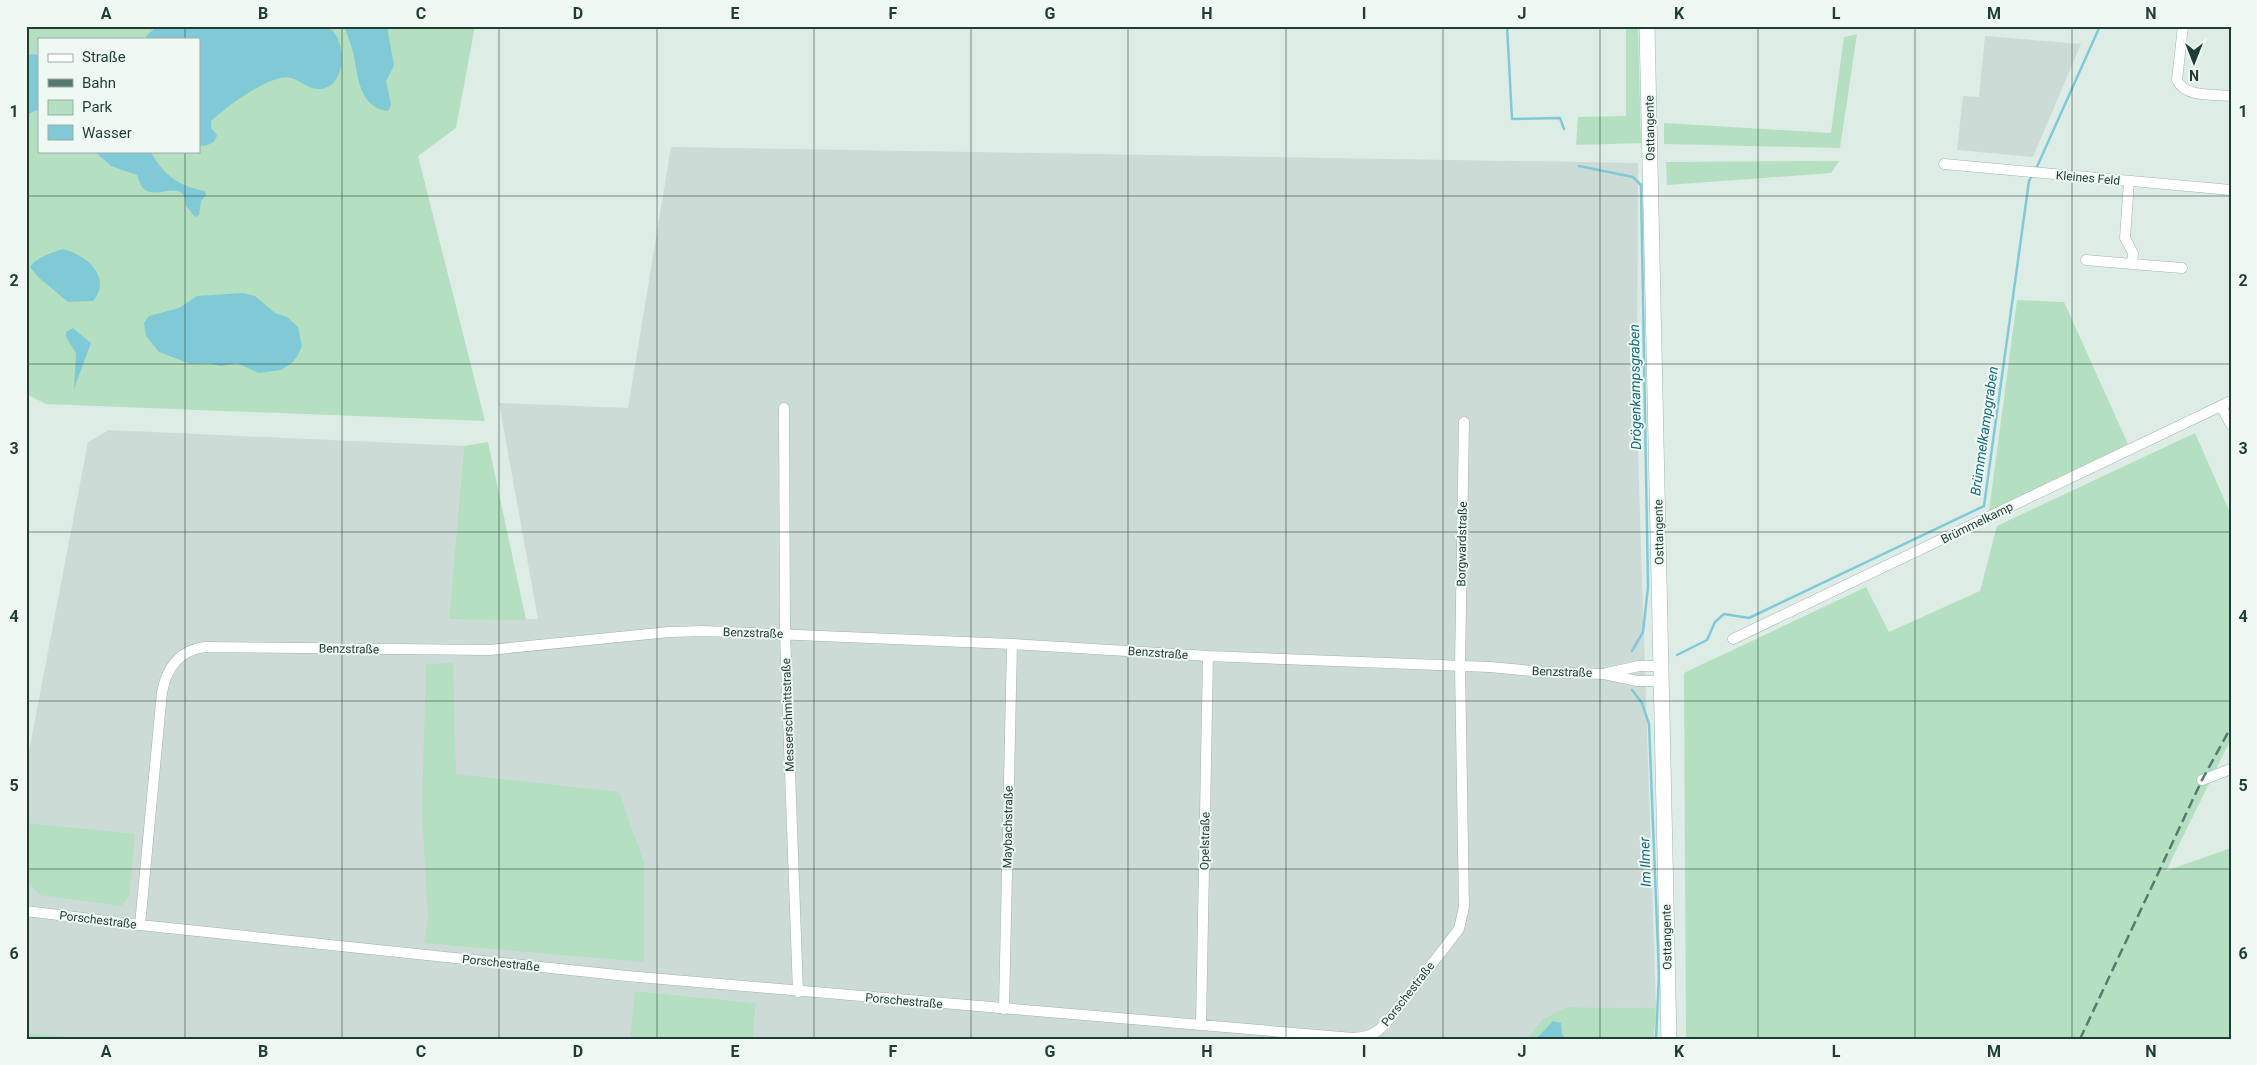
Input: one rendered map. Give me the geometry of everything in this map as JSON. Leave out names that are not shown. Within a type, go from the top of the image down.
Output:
[{"type":"street","name":"Osttangente","points":[[1647,26],[1669,1039]]},
{"type":"street","points":[[2183,26],[2177,80],[2180,87],[2188,92],[2231,96]]},
{"type":"street","name":"Kleines Feld","points":[[1944,164],[2231,190]]},
{"type":"street","points":[[2129,181],[2125,238],[2133,253],[2132,264]]},
{"type":"street","points":[[2086,260],[2182,268]]},
{"type":"street","name":"Brümmelkamp","points":[[1733,639],[2231,401]]},
{"type":"street","points":[[2221,406],[2231,425]]},
{"type":"street","name":"Messerschmittstraße","points":[[784,408],[785,634],[798,992]]},
{"type":"street","name":"Borgwardstraße","points":[[1460,666],[1464,422]]},
{"type":"street","name":"Benzstraße","points":[[140,925],[162,692],[165,677],[172,664],[191,649],[220,646],[489,650],[686,631],[1012,644],[1208,656],[1460,666],[1604,674],[1637,680],[1662,681]]},
{"type":"street","name":"Maybachstraße","points":[[1004,1009],[1012,644]]},
{"type":"street","name":"Opelstraße","points":[[1202,1025],[1208,656]]},
{"type":"street","name":"Porschestraße","points":[[26,902],[32,911],[140,925],[607,974],[798,992],[1353,1038],[1367,1037],[1376,1033],[1458,929],[1464,907],[1460,666]]},
{"type":"street","name":"Benzstraße","points":[[1604,674],[1639,666],[1662,666]]},
{"type":"street","points":[[2202,780],[2231,769]]},
{"type":"shaded area","points":[[1985,36],[2081,44],[2033,157],[1957,150],[1963,96],[1979,97]]},
{"type":"shaded area","points":[[671,147],[1638,163],[1637,422],[1656,1008],[1566,1007],[1544,1018],[1526,1039],[753,1039],[756,1003],[636,991],[630,1039],[86,1039],[26,1032],[26,767],[88,442],[109,430],[464,446],[449,619],[538,619],[499,403],[628,408]]},
{"type":"green space","points":[[26,26],[475,26],[456,128],[418,156],[485,421],[46,404],[26,394]]},
{"type":"green space","points":[[1626,26],[1638,26],[1641,143],[1576,145],[1578,117],[1626,116]]},
{"type":"green space","points":[[1857,34],[1840,148],[1664,144],[1664,123],[1831,133],[1844,37]]},
{"type":"green space","points":[[1839,161],[1831,173],[1667,185],[1666,162]]},
{"type":"green space","points":[[2017,300],[2064,302],[2128,444],[1989,511]]},
{"type":"green space","points":[[2195,433],[2231,515],[2231,739],[2166,871],[2231,848],[2231,1039],[1686,1039],[1684,673],[1866,587],[1889,632],[1980,591],[1997,526]]},
{"type":"green space","points":[[488,442],[526,620],[449,619],[464,446]]},
{"type":"green space","points":[[453,663],[456,774],[619,792],[644,863],[644,962],[424,943],[428,920],[422,811],[426,664]]},
{"type":"green space","points":[[26,823],[135,834],[129,897],[121,906],[40,895],[26,880]]},
{"type":"green space","points":[[635,991],[756,1003],[753,1039],[630,1039]]},
{"type":"green space","points":[[1566,1007],[1656,1008],[1654,1039],[1526,1039],[1544,1018]]},
{"type":"green space","points":[[26,1032],[86,1039],[26,1039]]},
{"type":"water","points":[[158,26],[321,26],[332,30],[337,37],[342,55],[341,65],[335,81],[328,87],[314,89],[286,77],[271,81],[253,90],[234,102],[211,121],[211,128],[217,135],[216,138],[211,144],[201,146],[200,38],[146,38],[147,35]]},
{"type":"water","points":[[344,26],[387,26],[394,66],[386,81],[391,105],[388,111],[378,109],[365,97],[358,80],[352,49]]},
{"type":"water","points":[[32,54],[38,55],[38,109],[26,115],[26,57]]},
{"type":"water","points":[[95,152],[151,152],[166,173],[187,186],[205,191],[206,195],[201,201],[199,215],[195,217],[186,206],[181,192],[149,192],[143,188],[137,175],[111,166]]},
{"type":"water","points":[[63,249],[80,256],[94,268],[100,284],[93,301],[68,302],[38,277],[30,267],[40,258]]},
{"type":"water","points":[[243,293],[255,296],[275,313],[287,317],[298,327],[302,346],[292,363],[281,370],[259,373],[237,363],[221,366],[208,363],[191,364],[159,352],[146,336],[144,323],[149,316],[179,308],[197,296]]},
{"type":"water","points":[[73,328],[91,343],[74,389],[76,353],[66,337],[66,332]]},
{"type":"water","points":[[1553,1021],[1561,1023],[1562,1034],[1566,1039],[1536,1039]]},
{"type":"waterway","name":"Drögenkampsgraben","points":[[1507,26],[1512,119],[1560,118],[1564,129]]},
{"type":"waterway","name":"Brümmelkampgraben","points":[[2036,169],[2100,26]]},
{"type":"waterway","name":"Drögenkampsgraben","points":[[1579,166],[1633,177],[1641,185],[1648,587],[1643,632],[1632,651]]},
{"type":"waterway","name":"Brümmelkampgraben","points":[[1677,655],[1707,640],[1715,622],[1724,614],[1749,618],[1984,506],[2029,181],[2032,175]]},
{"type":"waterway","name":"Im Ilmer","points":[[1632,690],[1642,703],[1649,724],[1659,975],[1656,1039]]},
{"type":"railway","points":[[2080,1039],[2202,780],[2231,727]]}]
